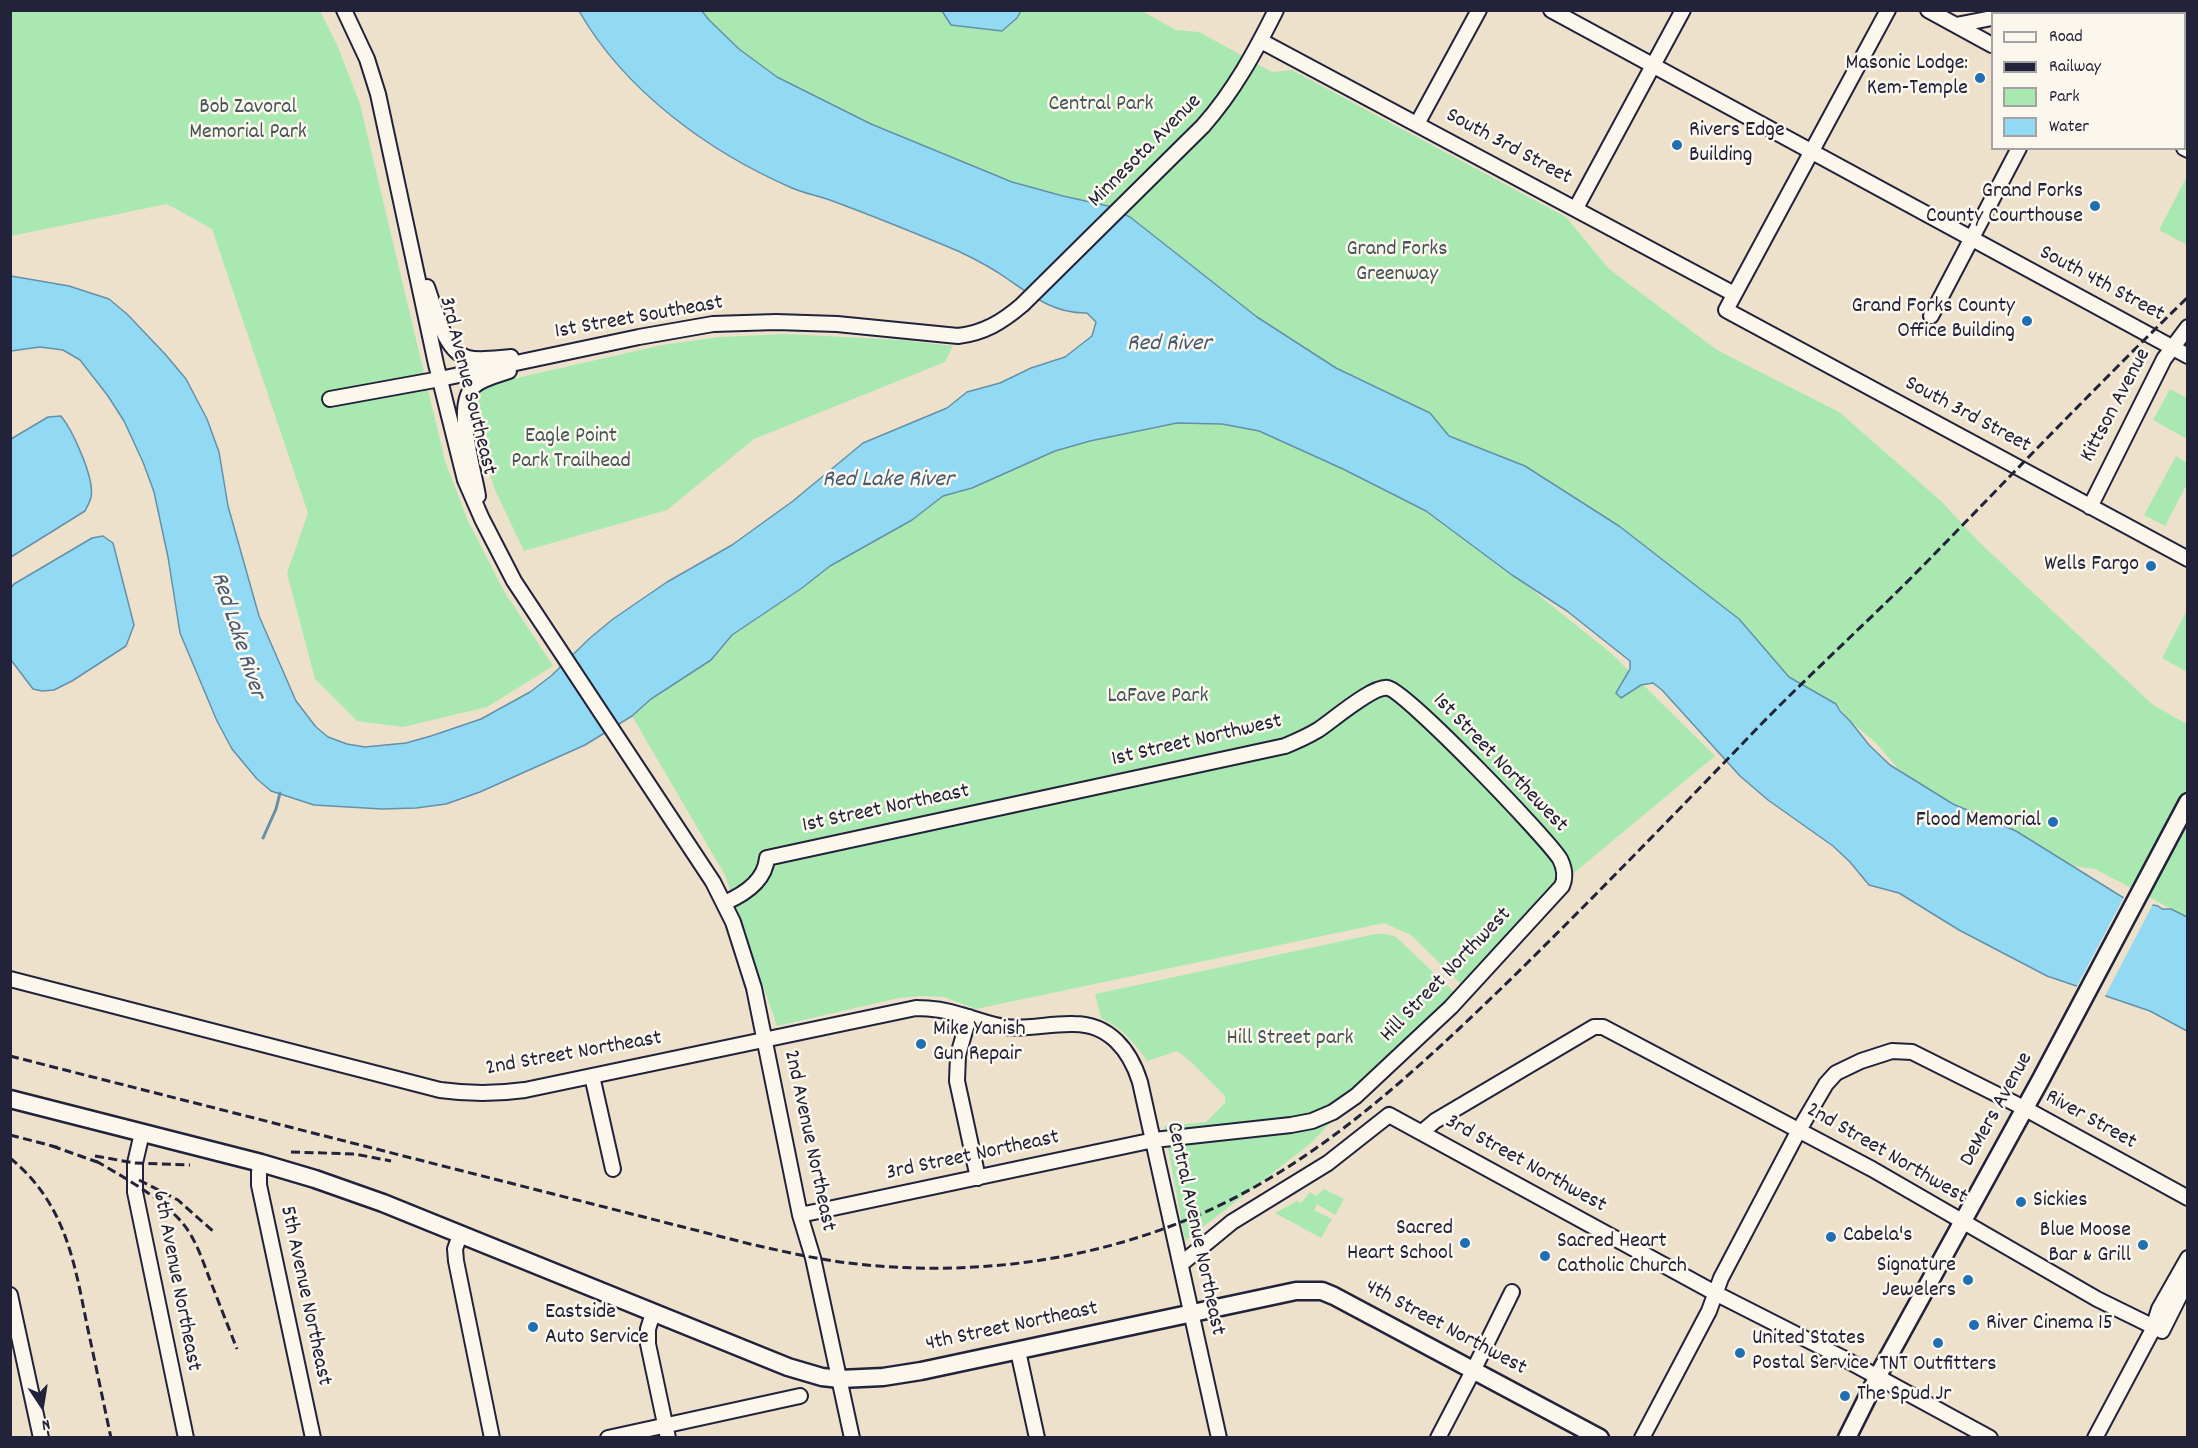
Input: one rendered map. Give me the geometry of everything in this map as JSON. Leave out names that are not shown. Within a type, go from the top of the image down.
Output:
[{"type":"main road","name":"DeMers Avenue","points":[[1847,1437],[1877,1377],[2045,1073],[2187,802]]},
{"type":"main road","name":"4th Street Northeast","points":[[10,1099],[261,1162],[315,1179],[460,1234],[788,1367],[822,1377],[840,1379],[883,1377],[921,1371],[1191,1312]]},
{"type":"main road","name":"4th Street Northwest","points":[[1191,1312],[1296,1291],[1322,1291],[1600,1437]]},
{"type":"street","name":"3rd Avenue Southeast","points":[[344,10],[367,59],[378,94],[440,379],[482,519],[514,581],[699,862]]},
{"type":"street","name":"Minnesota Avenue","points":[[1022,305],[1203,126],[1224,102],[1261,41],[1276,10]]},
{"type":"street","points":[[1417,124],[1479,10]]},
{"type":"street","name":"South 4th Street","points":[[1551,10],[2187,356]]},
{"type":"street","points":[[1576,208],[1683,10]]},
{"type":"street","points":[[1734,294],[1888,10]]},
{"type":"street","points":[[1928,10],[1991,44]]},
{"type":"street","points":[[1956,25],[1991,18]]},
{"type":"street","name":"South 3rd Street","points":[[1261,41],[1734,294],[1726,310],[2187,560]]},
{"type":"street","points":[[1931,316],[2018,150]]},
{"type":"street","points":[[411,245],[448,343],[457,353],[469,358],[558,354]]},
{"type":"street","name":"1st Street Southeast","points":[[330,399],[713,324],[776,322],[837,324],[948,335],[973,334],[1005,320],[1022,305]]},
{"type":"street","name":"Kittson Avenue","points":[[2090,507],[2159,369],[2187,327]]},
{"type":"street","points":[[466,464],[464,411],[467,396],[473,387],[482,381],[558,354]]},
{"type":"street","name":"1st Street Northwest","points":[[1077,790],[1286,746],[1320,729],[1372,692],[1382,688]]},
{"type":"street","name":"1st Street Northewest","points":[[1382,688],[1389,688],[1400,694],[1453,744],[1548,844],[1563,866],[1562,886]]},
{"type":"street","name":"1st Street Northeast","points":[[724,903],[753,885],[765,869],[767,858],[1077,790]]},
{"type":"street","name":"2nd Avenue Northeast","points":[[699,862],[724,903],[747,963],[765,1039],[800,1215],[813,1258],[852,1437]]},
{"type":"street","name":"Hill Street Northwest","points":[[1154,1140],[1291,1125],[1312,1121],[1333,1112],[1356,1096],[1451,1007],[1562,886]]},
{"type":"street","name":"2nd Street Northeast","points":[[10,980],[440,1090],[462,1093],[504,1093],[916,1008],[943,1010],[990,1024],[1015,1028],[1073,1023],[1103,1031],[1112,1037]]},
{"type":"street","points":[[969,1017],[958,1055],[957,1081],[978,1178]]},
{"type":"street","name":"2nd Street Northwest","points":[[1422,1132],[1435,1121],[1594,1028],[1603,1027],[1872,1169],[2097,1299],[2158,1329]]},
{"type":"street","name":"Central Avenue Northeast","points":[[1112,1037],[1123,1047],[1136,1067],[1219,1437]]},
{"type":"street","name":"River Street","points":[[1642,1437],[1709,1311],[1721,1278],[1799,1130],[1826,1084],[1836,1073],[1861,1061],[1892,1051],[1912,1052],[1922,1056],[2024,1108],[2187,1198]]},
{"type":"street","points":[[592,1076],[613,1169]]},
{"type":"street","name":"3rd Street Northwest","points":[[1181,1264],[1232,1222],[1328,1163],[1389,1115],[1715,1293],[1990,1437]]},
{"type":"street","name":"6th Avenue Northeast","points":[[142,1132],[135,1163],[135,1192],[186,1437]]},
{"type":"street","name":"3rd Street Northeast","points":[[800,1215],[1154,1140]]},
{"type":"street","name":"5th Avenue Northeast","points":[[261,1162],[259,1185],[313,1437]]},
{"type":"street","points":[[460,1234],[455,1249],[456,1261],[492,1437]]},
{"type":"street","points":[[2158,1329],[2159,1309],[2187,1258]]},
{"type":"street","points":[[2095,1437],[2187,1280]]},
{"type":"street","points":[[1438,1437],[1512,1292]]},
{"type":"street","points":[[10,1295],[41,1437]]},
{"type":"street","points":[[654,1313],[648,1329],[648,1344],[667,1431]]},
{"type":"street","points":[[1018,1350],[1037,1437]]},
{"type":"street","points":[[608,1437],[667,1431],[800,1396]]},
{"type":"green space","name":"Bob Zavoral Memorial Park","points":[[11,11],[320,11],[338,47],[360,104],[445,461],[468,521],[504,591],[553,666],[487,707],[403,727],[357,721],[315,679],[287,573],[308,513],[212,229],[167,204],[11,236]]},
{"type":"green space","name":"Grand Forks Greenway","points":[[702,11],[1142,11],[1176,30],[1199,32],[1272,72],[1292,70],[1566,217],[1609,269],[1717,350],[1839,412],[1941,501],[1979,542],[2153,705],[2187,724],[2187,917],[2095,869],[2073,866],[2003,825],[1953,804],[1901,772],[1876,743],[1850,721],[1836,704],[1789,677],[1739,619],[1619,526],[1525,466],[1448,436],[1430,413],[1336,368],[1257,317],[1130,217],[1108,206],[1012,182],[871,124],[777,77],[739,49]]},
{"type":"green space","points":[[2187,176],[2187,245],[2159,230]]},
{"type":"green space","name":"Eagle Point Park Trailhead","points":[[786,334],[902,340],[953,346],[945,362],[754,439],[667,510],[524,551],[495,490],[472,421],[474,403],[486,385],[662,345],[719,337]]},
{"type":"green space","points":[[2170,389],[2187,398],[2187,439],[2153,420]]},
{"type":"green space","name":"LaFave Park","points":[[1177,423],[1222,424],[1259,431],[1343,469],[1426,511],[1525,584],[1612,654],[1715,756],[1564,881],[1462,985],[1411,935],[1384,923],[976,1009],[944,997],[921,996],[899,998],[777,1026],[725,875],[632,716],[651,699],[711,660],[732,635],[802,588],[830,566],[912,520],[943,496],[972,488],[1055,451],[1090,441]]},
{"type":"green space","points":[[2176,456],[2187,463],[2187,484],[2165,526],[2144,515]]},
{"type":"green space","points":[[2187,610],[2187,672],[2162,658]]},
{"type":"green space","name":"Hill Street park","points":[[1375,934],[1396,937],[1455,993],[1311,1143],[1185,1241],[1164,1126],[1206,1122],[1225,1103],[1225,1096],[1177,1051],[1147,1061],[1127,1036],[1101,1018],[1095,994]]},
{"type":"green space","points":[[1324,1189],[1344,1199],[1335,1215],[1317,1204],[1314,1210],[1332,1219],[1321,1238],[1275,1213],[1297,1201],[1301,1203],[1310,1192],[1316,1196]]},
{"type":"water","name":"Red River","points":[[579,11],[702,11],[739,49],[777,77],[871,124],[1012,182],[1108,206],[1130,217],[1257,317],[1336,368],[1430,413],[1449,436],[1525,466],[1619,526],[1739,619],[1789,677],[1836,704],[1869,745],[1890,765],[1953,804],[2016,831],[2127,900],[2158,906],[2162,909],[2171,909],[2187,917],[2187,1031],[2150,1011],[2047,976],[1959,930],[1899,893],[1869,885],[1833,846],[1768,800],[1740,776],[1653,683],[1641,685],[1621,698],[1616,693],[1630,669],[1630,661],[1567,611],[1512,575],[1426,511],[1343,469],[1259,431],[1222,424],[1177,423],[1090,441],[1055,451],[972,488],[943,496],[912,520],[830,566],[802,588],[732,635],[711,660],[651,699],[632,716],[585,745],[480,792],[446,804],[382,809],[314,805],[271,791],[257,779],[232,749],[217,721],[180,633],[168,557],[154,492],[124,421],[80,360],[63,350],[40,347],[11,351],[11,276],[69,286],[109,299],[127,314],[186,379],[207,419],[219,452],[228,506],[259,616],[296,701],[316,727],[328,737],[347,744],[365,747],[406,743],[431,736],[481,719],[530,692],[551,676],[613,619],[667,582],[732,545],[793,501],[863,443],[947,408],[967,392],[1000,383],[1031,368],[1065,357],[1092,336],[1096,322],[1087,313],[1065,311],[1045,303],[991,268],[958,251],[843,205],[796,190],[730,156],[700,137],[645,93],[620,67],[598,40]]},
{"type":"water","points":[[942,11],[1021,11],[1017,18],[1002,31],[951,25]]},
{"type":"water","points":[[61,416],[77,443],[86,467],[90,479],[90,501],[85,511],[11,557],[11,439],[48,417]]},
{"type":"water","points":[[103,536],[113,543],[134,625],[126,646],[54,690],[33,689],[11,660],[11,588],[14,584],[92,538]]},
{"type":"pier","points":[[2125,895],[2140,901],[2154,902],[2104,998],[2076,988]]},
{"type":"waterway","points":[[263,838],[276,809],[280,793]]},
{"type":"railway","points":[[10,1056],[750,1244],[836,1261],[889,1267],[930,1268],[1012,1264],[1092,1250],[1171,1226],[1220,1205],[1267,1180],[1312,1151],[1355,1119],[1436,1050],[1572,918],[1764,721],[1913,576],[2188,297]]},
{"type":"railway","points":[[10,1135],[60,1148]]},
{"type":"railway","points":[[52,1146],[103,1164]]},
{"type":"railway","points":[[291,1152],[355,1154],[391,1161]]},
{"type":"railway","points":[[95,1156],[135,1163],[190,1165]]},
{"type":"railway","points":[[10,1158],[29,1175],[43,1194],[64,1234],[77,1278],[111,1438]]},
{"type":"railway","points":[[96,1161],[150,1195],[170,1210],[185,1226],[201,1256],[237,1349]]},
{"type":"railway","points":[[139,1180],[178,1200],[215,1233]]},
{"type":"place","name":"Masonic Lodge: Kem-Temple","points":[[1980,78]]},
{"type":"place","name":"Rivers Edge Building","points":[[1677,145]]},
{"type":"place","name":"Grand Forks County Courthouse","points":[[2095,206]]},
{"type":"place","name":"Grand Forks County Office Building","points":[[2027,321]]},
{"type":"place","name":"Wells Fargo","points":[[2151,566]]},
{"type":"place","name":"Flood Memorial","points":[[2053,822]]},
{"type":"place","name":"Mike Yanish Gun Repair","points":[[921,1044]]},
{"type":"place","name":"Sickies","points":[[2021,1202]]},
{"type":"place","name":"Cabela's","points":[[1831,1237]]},
{"type":"place","name":"Sacred Heart School","points":[[1465,1243]]},
{"type":"place","name":"Blue Moose Bar & Grill","points":[[2143,1245]]},
{"type":"place","name":"Sacred Heart Catholic Church","points":[[1545,1256]]},
{"type":"place","name":"Signature Jewelers","points":[[1968,1280]]},
{"type":"place","name":"River Cinema 15","points":[[1974,1325]]},
{"type":"place","name":"Eastside Auto Service","points":[[533,1327]]},
{"type":"place","name":"TNT Outfitters","points":[[1938,1343]]},
{"type":"place","name":"United States Postal Service","points":[[1740,1353]]},
{"type":"place","name":"The Spud Jr","points":[[1845,1396]]},
{"type":"park label","name":"Central Park","points":[[1101,106]]},
{"type":"water label","name":"Red Lake River","points":[[888,482]]},
{"type":"water label","name":"Red Lake River","points":[[236,636]]}]
